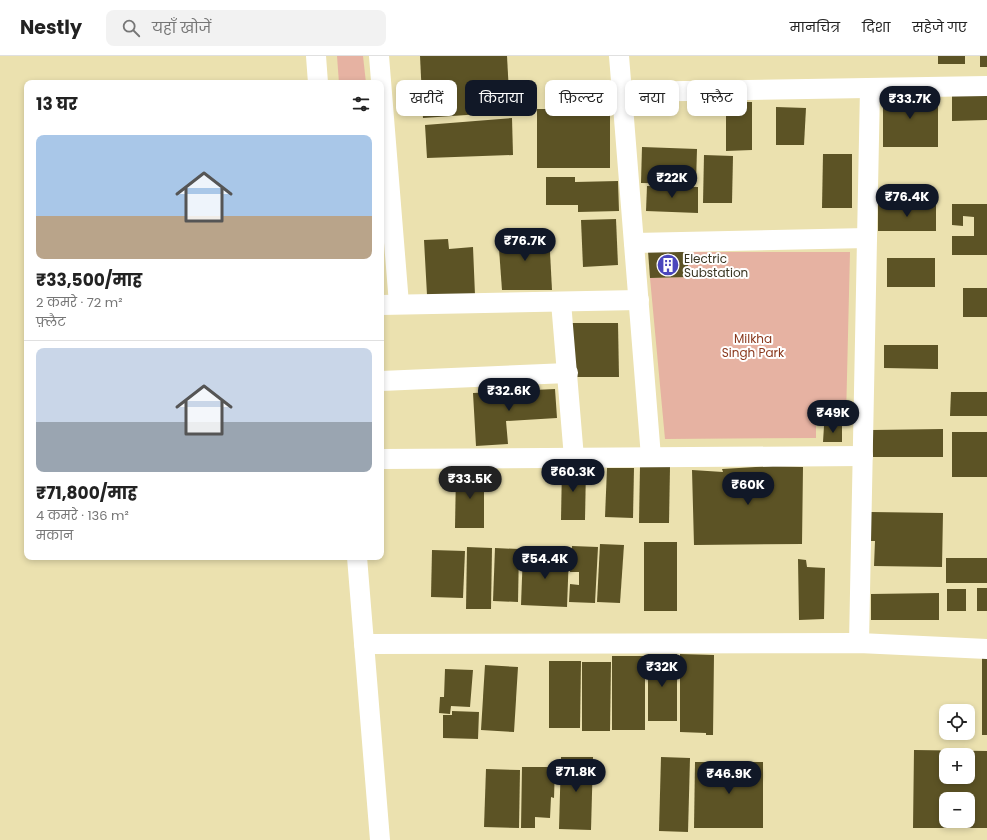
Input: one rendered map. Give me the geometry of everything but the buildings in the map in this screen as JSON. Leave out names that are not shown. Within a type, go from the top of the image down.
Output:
[{"type":"street","points":[[316,56],[318,80]]},
{"type":"street","points":[[379,56],[380,80]]},
{"type":"street","points":[[619,56],[651,457]]},
{"type":"street","points":[[622,92],[987,86]]},
{"type":"street","points":[[859,644],[870,88]]},
{"type":"street","points":[[384,169],[390,304],[638,300]]},
{"type":"street","points":[[634,243],[867,238]]},
{"type":"street","points":[[561,302],[574,458]]},
{"type":"street","points":[[384,382],[568,372]]},
{"type":"street","points":[[384,459],[863,456]]},
{"type":"street","points":[[357,560],[380,840]]},
{"type":"street","points":[[364,644],[859,644],[987,649]]},
{"type":"green space","points":[[337,56],[363,56],[366,80],[339,80]]},
{"type":"green space","name":"Milkha Singh Park","points":[[687,252],[850,252],[846,418],[816,419],[816,438],[665,439],[650,278],[689,277]]},
{"type":"place","name":"Electric Substation","points":[[668,265]]}]
